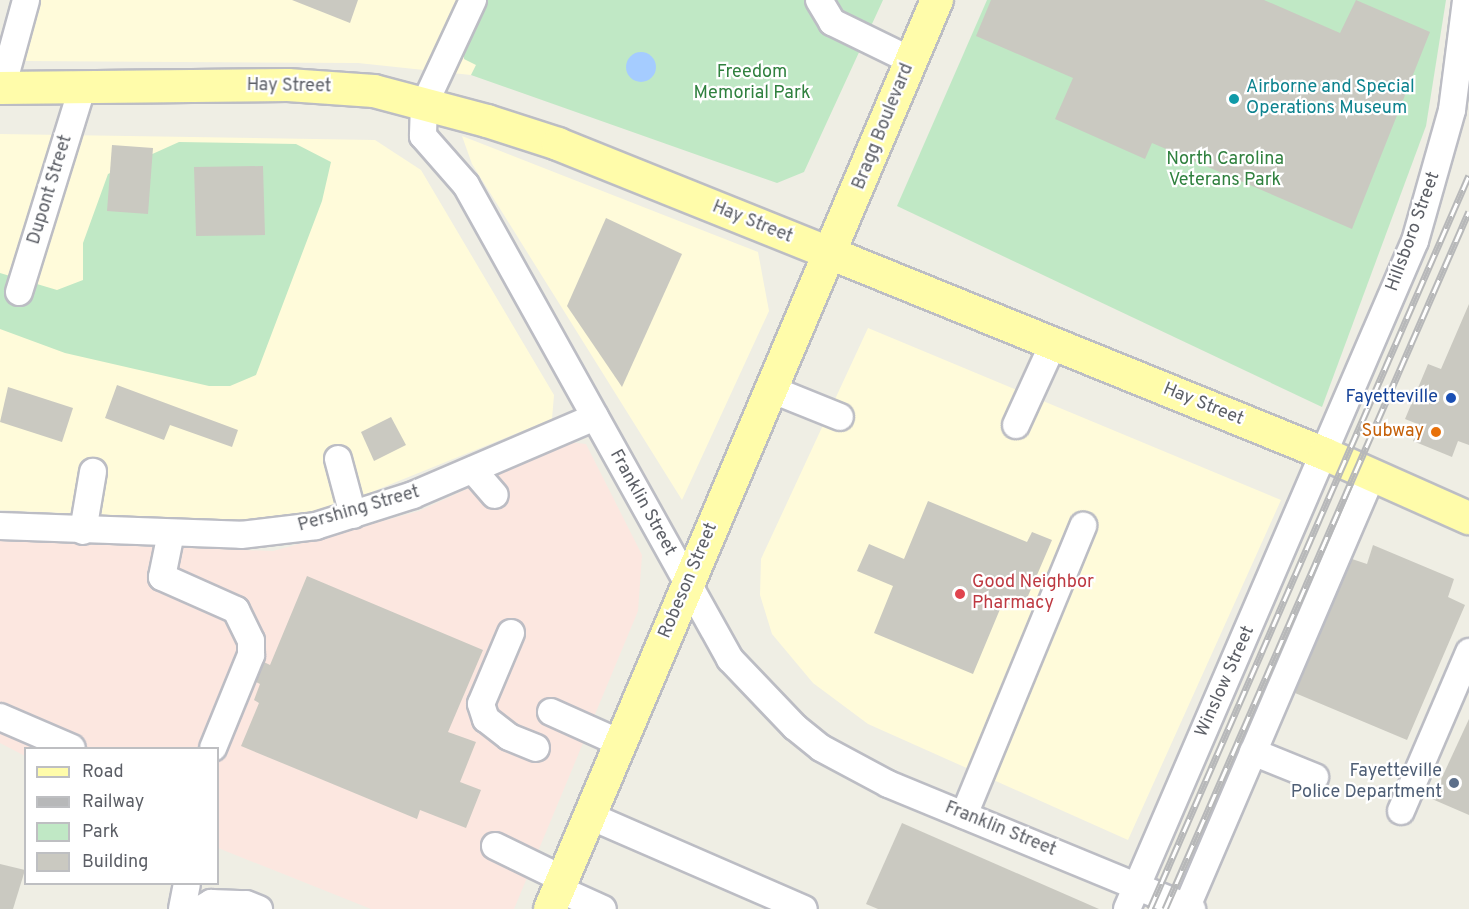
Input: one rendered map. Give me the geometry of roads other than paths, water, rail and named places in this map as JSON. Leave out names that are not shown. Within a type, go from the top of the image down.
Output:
[{"type":"main road","name":"Bragg Boulevard","points":[[832,254],[937,0]]},
{"type":"main road","name":"Hay Street","points":[[1,88],[288,85],[374,91],[558,144],[1325,454],[1371,477],[1469,517]]},
{"type":"main road","name":"Robeson Street","points":[[557,893],[687,585],[832,254]]},
{"type":"street","points":[[1,88],[26,0]]},
{"type":"street","points":[[424,105],[473,0]]},
{"type":"street","points":[[819,0],[832,22],[912,61]]},
{"type":"street","name":"Hillsboro Street","points":[[1325,454],[1426,206],[1452,110],[1466,0]]},
{"type":"street","name":"Dupont Street","points":[[19,292],[82,88]]},
{"type":"street","name":"Franklin Street","points":[[424,105],[423,136],[466,185],[729,659],[795,727],[820,748],[888,784],[964,815],[1132,898],[1188,908]]},
{"type":"street","points":[[1016,425],[1053,344]]},
{"type":"street","points":[[772,390],[840,417]]},
{"type":"street","name":"Pershing Street","points":[[0,526],[171,533],[281,531],[353,515],[473,470],[595,417]]},
{"type":"street","name":"Winslow Street","points":[[1132,898],[1325,454]]},
{"type":"street","points":[[338,459],[353,515]]},
{"type":"street","points":[[473,470],[495,495]]},
{"type":"street","points":[[83,531],[93,472]]},
{"type":"street","points":[[1188,908],[1371,477]]},
{"type":"street","points":[[964,815],[1083,526]]},
{"type":"street","points":[[171,533],[162,577],[237,610],[250,641],[250,655],[213,747]]},
{"type":"street","points":[[511,633],[481,704],[486,720],[508,736],[536,748]]},
{"type":"street","points":[[1401,811],[1469,652]]},
{"type":"street","points":[[551,712],[620,743]]},
{"type":"street","points":[[0,717],[70,747]]},
{"type":"street","points":[[1253,752],[1315,777]]},
{"type":"street","points":[[590,816],[804,909]]},
{"type":"street","points":[[495,846],[557,893],[603,909]]},
{"type":"street","points":[[182,909],[187,885]]},
{"type":"street","points":[[201,909],[211,903],[246,904],[259,909]]},
{"type":"water","points":[[641,52],[652,56],[656,67],[652,78],[641,82],[630,78],[626,67],[630,56]]},
{"type":"railway","points":[[1150,909],[1469,175]]},
{"type":"railway","points":[[1165,909],[1469,211]]},
{"type":"place","name":"Airborne and Special Operations Museum","points":[[1234,99]]},
{"type":"place","name":"Fayetteville","points":[[1451,398]]},
{"type":"place","name":"Subway","points":[[1436,432]]},
{"type":"place","name":"Good Neighbor Pharmacy","points":[[960,594]]},
{"type":"place","name":"Fayetteville Police Department","points":[[1454,783]]},
{"type":"park label","name":"Freedom Memorial Park","points":[[752,84]]},
{"type":"park label","name":"North Carolina Veterans Park","points":[[1225,171]]}]
